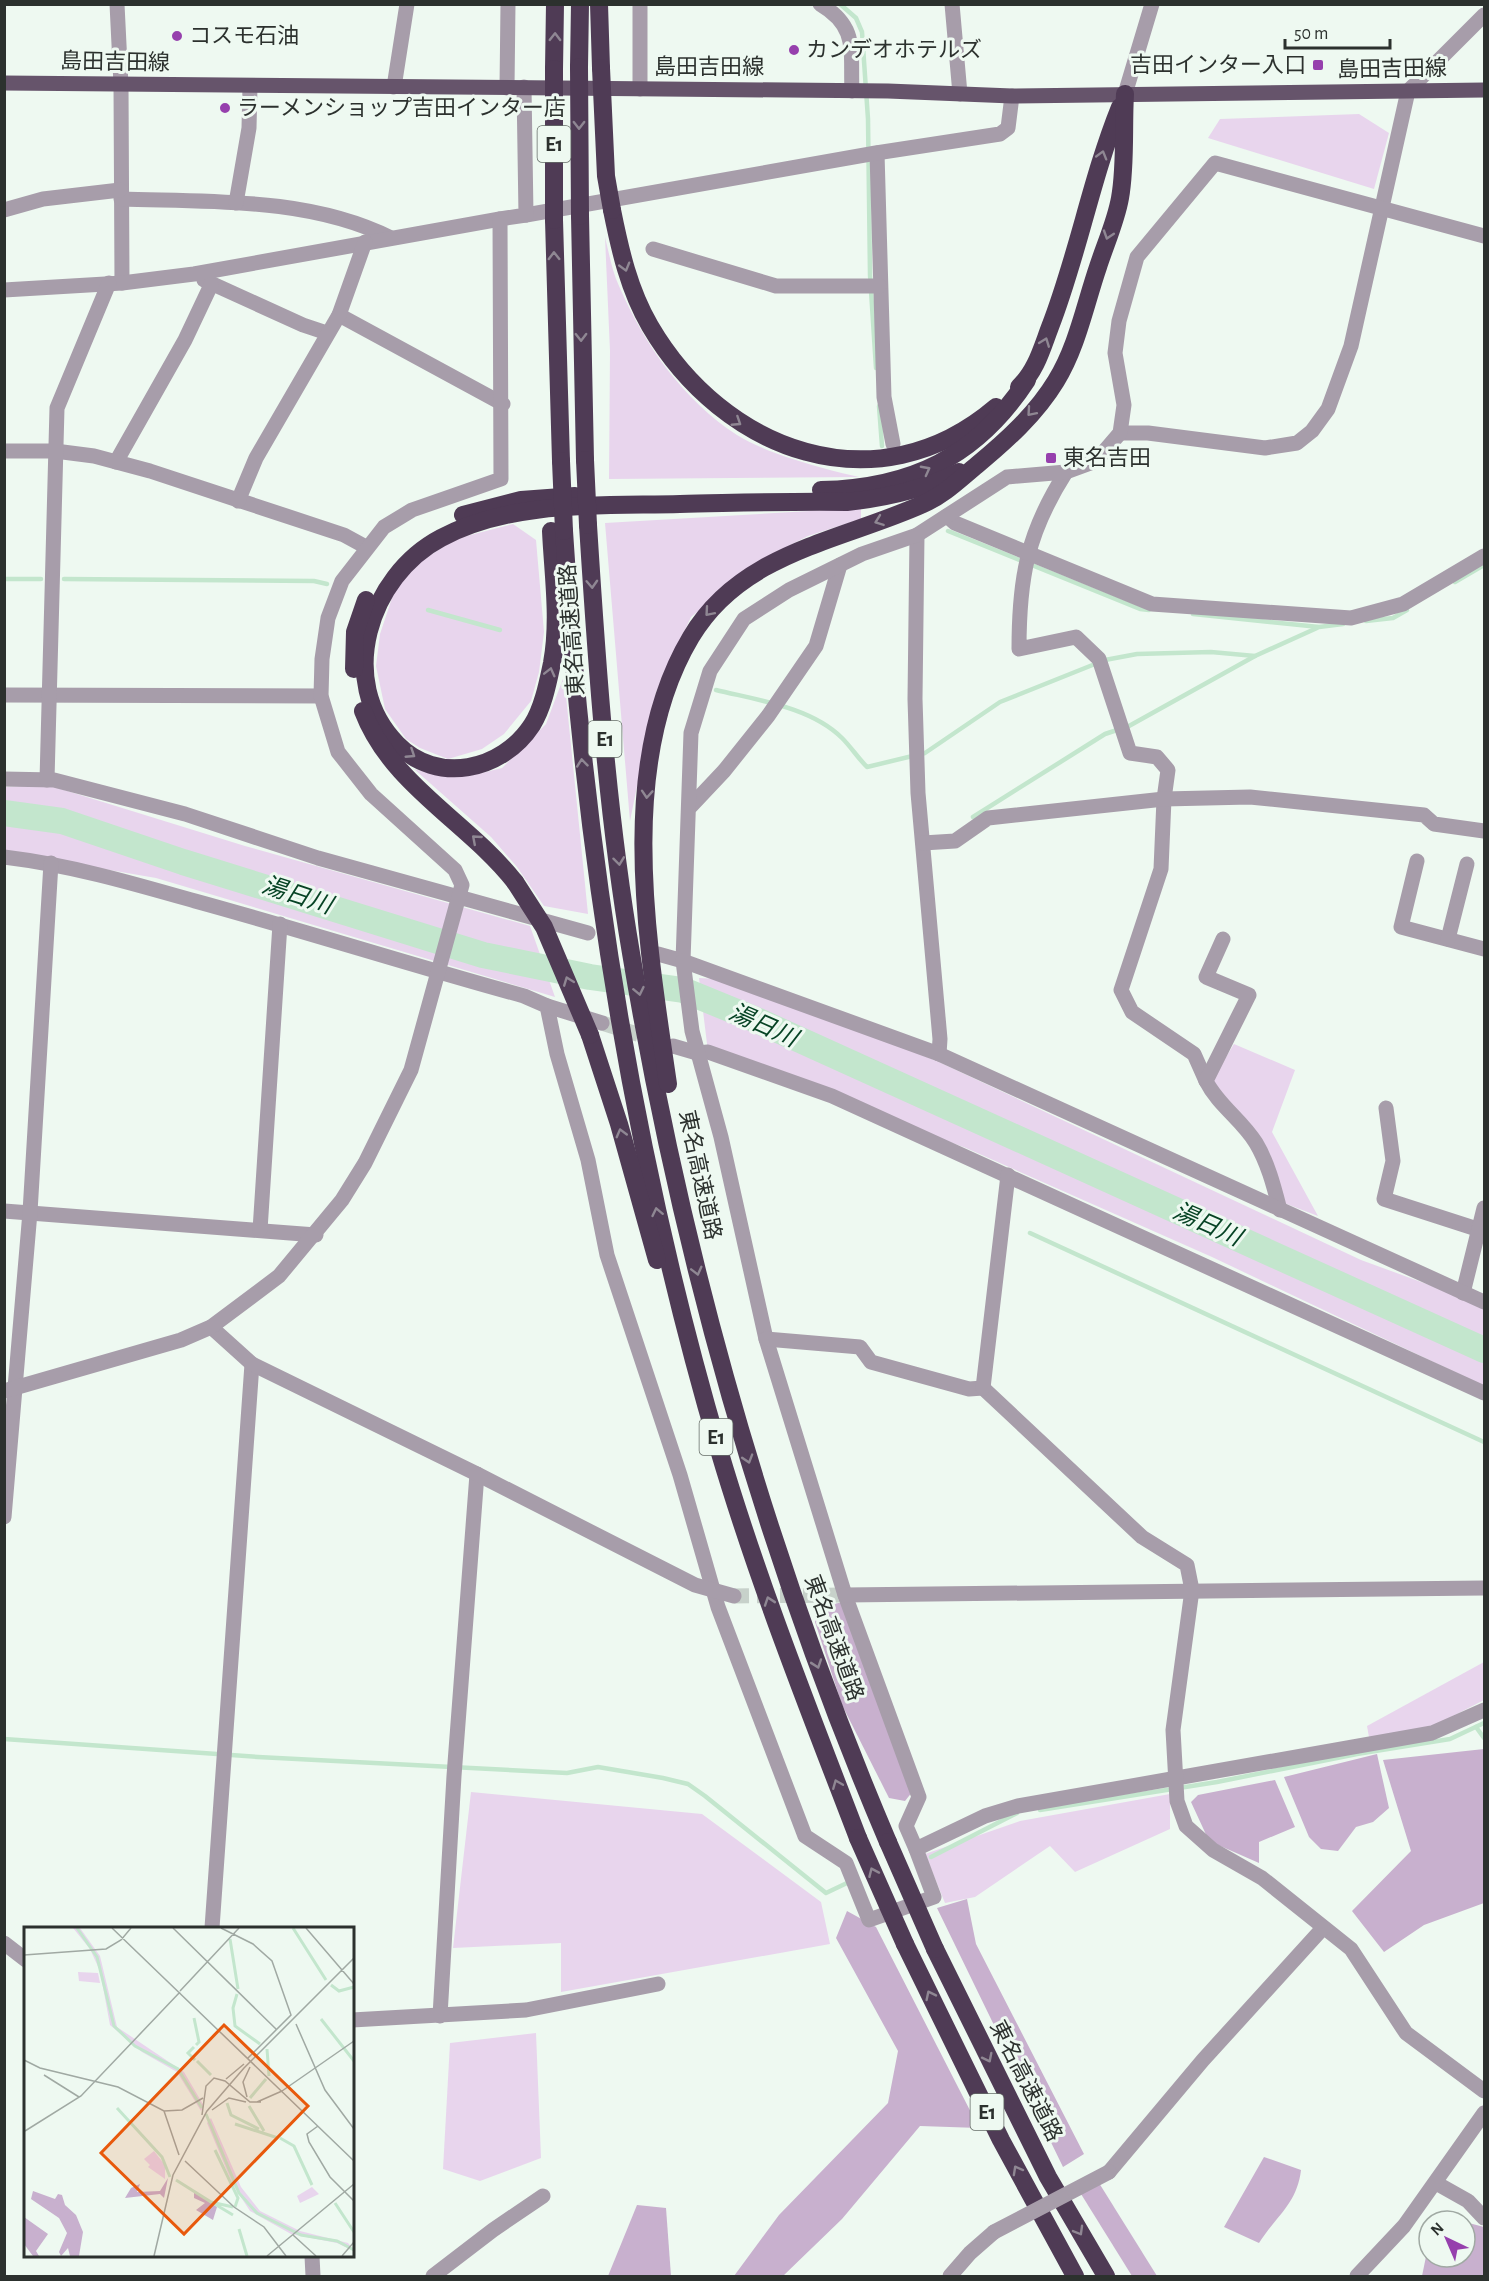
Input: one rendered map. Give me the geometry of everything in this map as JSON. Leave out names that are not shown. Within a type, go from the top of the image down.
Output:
[{"type":"highway","name":"東名高速道路","points":[[555,4],[554,219],[557,531],[584,780],[606,945],[604,1027],[719,1450],[784,1647],[858,1838],[905,1944],[1001,2140],[1075,2277]]},
{"type":"highway","name":"東名高速道路","points":[[580,4],[580,216],[585,460],[601,701],[631,953],[653,1030],[680,1198],[738,1423],[772,1533],[825,1687],[888,1842],[936,1949],[1048,2177],[1106,2277]]},
{"type":"highway","points":[[599,4],[606,176],[612,210],[631,284],[649,324],[675,363],[717,407],[745,427],[776,443],[837,458],[867,459],[905,455],[927,448],[964,430],[992,411],[1027,380]]},
{"type":"highway","points":[[719,1450],[647,1230],[619,1124],[604,1027],[516,882],[484,846],[402,773],[377,740],[362,709],[353,661],[355,632],[373,585],[396,556],[445,523],[485,508],[520,500],[623,493],[818,491],[883,485],[916,475],[978,437],[1008,410],[1037,361],[1062,296],[1104,147],[1125,94]]},
{"type":"highway","points":[[653,1030],[655,957],[646,905],[647,789],[657,722],[664,697],[690,637],[719,601],[752,574],[802,549],[924,504],[949,489],[1001,446],[1035,408],[1056,381],[1075,340],[1120,198],[1125,94]]},
{"type":"highway","points":[[557,531],[552,662],[533,723],[514,746],[481,765],[447,768],[414,758],[397,745],[377,717],[366,682],[364,657],[371,620],[387,585],[419,552],[441,538],[469,526],[513,514],[578,507],[847,502],[875,499],[927,486],[982,461]]},
{"type":"main road","name":"島田吉田線","points":[[4,83],[888,91],[1012,96],[1485,90]]},
{"type":"street","points":[[47,780],[57,408],[116,283],[121,195],[121,85],[117,4]]},
{"type":"street","points":[[394,87],[407,4]]},
{"type":"street","points":[[507,88],[508,4]]},
{"type":"street","points":[[640,4],[640,89]]},
{"type":"street","points":[[820,4],[834,13],[850,32],[854,91]]},
{"type":"street","points":[[952,4],[960,94]]},
{"type":"street","points":[[1125,94],[1152,4]]},
{"type":"street","points":[[1120,433],[1148,432],[1265,448],[1297,444],[1312,431],[1328,409],[1352,346],[1408,91],[1485,15]]},
{"type":"street","points":[[236,203],[249,128],[250,86]]},
{"type":"street","points":[[524,87],[526,214]]},
{"type":"street","points":[[4,290],[116,283],[194,274],[364,242],[859,156],[1000,134],[1008,128],[1012,96]]},
{"type":"street","points":[[877,153],[878,286],[884,397],[893,444]]},
{"type":"street","points":[[547,1006],[557,1054],[588,1160],[607,1255],[680,1474],[713,1591],[806,1836],[846,1863],[870,1920],[934,1897],[906,1826],[919,1797],[845,1595],[766,1339],[721,1137],[692,1031],[684,964],[691,733],[710,670],[744,619],[789,591],[862,554],[917,535],[1007,477],[1066,472],[1096,461],[1120,433],[1124,405],[1115,353],[1119,321],[1137,257],[1215,163],[1485,236]]},
{"type":"street","points":[[4,210],[43,199],[121,195],[236,203],[318,213],[365,225],[391,238]]},
{"type":"street","points":[[9,1390],[181,1340],[211,1327],[279,1276],[342,1200],[365,1163],[411,1070],[462,885],[455,870],[371,794],[338,752],[321,696],[322,659],[328,618],[342,581],[366,547],[384,527],[412,510],[501,479],[503,404],[500,219]]},
{"type":"street","points":[[238,501],[256,458],[339,315],[364,242]]},
{"type":"street","points":[[653,249],[776,286],[878,286]]},
{"type":"street","points":[[194,274],[211,285],[327,333]]},
{"type":"street","points":[[116,462],[185,340],[211,285]]},
{"type":"street","points":[[339,315],[503,404]]},
{"type":"street","points":[[4,451],[55,451],[116,462],[344,535],[366,547]]},
{"type":"street","points":[[1066,472],[1045,504],[1030,541],[1019,603],[1019,649],[1076,637],[1101,665],[1130,753],[1157,757],[1168,770],[1164,799],[1161,869],[1121,990],[1132,1012],[1194,1054],[1212,1094],[1256,1143],[1272,1180],[1280,1210]]},
{"type":"street","points":[[947,516],[955,523],[1028,555],[1152,604],[1351,618],[1403,604],[1485,556]]},
{"type":"street","points":[[917,535],[916,745],[940,1039],[939,1054]]},
{"type":"street","points":[[690,806],[724,771],[770,713],[816,646],[840,565]]},
{"type":"street","points":[[4,695],[321,696]]},
{"type":"street","points":[[4,779],[47,780],[185,814],[318,858],[588,933]]},
{"type":"street","points":[[923,843],[955,841],[988,818],[1164,799],[1250,797],[1424,815],[1434,824],[1485,831]]},
{"type":"street","points":[[4,857],[51,863],[439,969],[524,996],[604,1027]]},
{"type":"street","points":[[1417,861],[1401,927],[1485,949]]},
{"type":"street","points":[[4,1517],[9,1390],[30,1212],[51,863]]},
{"type":"street","points":[[1449,939],[1467,864]]},
{"type":"street","points":[[260,1230],[279,924]]},
{"type":"street","points":[[1206,1081],[1249,995],[1206,977],[1222,939]]},
{"type":"street","points":[[655,957],[684,964],[939,1054],[1485,1302]]},
{"type":"street","points":[[673,1046],[697,1053],[708,1052],[832,1096],[1485,1393]]},
{"type":"street","points":[[1386,1108],[1393,1161],[1384,1199],[1480,1230]]},
{"type":"street","points":[[983,1388],[1008,1175]]},
{"type":"street","points":[[1463,1293],[1485,1208]]},
{"type":"street","points":[[4,1211],[316,1234]]},
{"type":"street","points":[[211,1327],[252,1364],[477,1474],[695,1585],[734,1596]]},
{"type":"street","points":[[766,1339],[860,1347],[871,1362],[969,1389],[983,1388],[1142,1537],[1187,1565],[1192,1590],[1173,1730],[1177,1798],[1186,1826],[1213,1850],[1262,1878],[1351,1949],[1406,2033],[1485,2091]]},
{"type":"street","points":[[212,1927],[252,1364]]},
{"type":"street","points":[[440,2016],[455,1757],[477,1474]]},
{"type":"street","points":[[845,1595],[1485,1588]]},
{"type":"street","points":[[916,1849],[984,1816],[1017,1806],[1432,1733],[1485,1710]]},
{"type":"street","points":[[950,2277],[970,2253],[994,2232],[1109,2172],[1203,2060],[1323,1928]]},
{"type":"street","points":[[4,1943],[24,1958]]},
{"type":"street","points":[[354,2020],[526,2010],[658,1984]]},
{"type":"street","points":[[1357,2277],[1404,2226],[1485,2113]]},
{"type":"street","points":[[1436,2183],[1468,2201],[1485,2218]]},
{"type":"street","points":[[433,2277],[493,2230],[543,2196]]},
{"type":"street","points":[[312,2257],[313,2277]]},
{"type":"shaded area","points":[[1359,114],[1389,133],[1374,189],[1208,138],[1220,119]]},
{"type":"shaded area","points":[[605,237],[617,280],[640,329],[667,369],[699,405],[717,421],[749,442],[780,455],[859,477],[609,479],[610,351]]},
{"type":"shaded area","points":[[861,508],[861,519],[808,536],[763,559],[691,617],[656,692],[630,821],[605,523]]},
{"type":"shaded area","points":[[513,524],[536,540],[544,632],[539,672],[531,701],[504,734],[482,749],[448,759],[420,748],[406,739],[385,709],[376,666],[380,634],[396,586],[423,560],[455,539]]},
{"type":"shaded area","points":[[564,676],[588,914],[544,906],[517,867],[491,837],[414,769],[438,775],[469,776],[502,768],[546,724]]},
{"type":"shaded area","points":[[48,785],[245,846],[530,926],[555,997],[156,878],[5,852],[5,787]]},
{"type":"shaded area","points":[[699,978],[737,980],[939,1062],[1361,1260],[1484,1305],[1484,1386],[1212,1257],[966,1148],[708,1052]]},
{"type":"shaded area","points":[[1234,1044],[1295,1070],[1272,1132],[1318,1216],[1284,1203],[1211,1082]]},
{"type":"shaded area","points":[[843,1602],[913,1791],[905,1801],[889,1798],[842,1705],[815,1622],[820,1607]]},
{"type":"shaded area","points":[[1484,1662],[1484,1700],[1426,1730],[1369,1737],[1367,1726]]},
{"type":"shaded area","points":[[1484,1749],[1484,1903],[1424,1925],[1384,1952],[1352,1911],[1411,1851],[1383,1760]]},
{"type":"shaded area","points":[[1377,1754],[1389,1808],[1373,1822],[1356,1827],[1338,1851],[1321,1849],[1309,1837],[1284,1777]]},
{"type":"shaded area","points":[[1275,1780],[1295,1827],[1259,1842],[1259,1863],[1209,1841],[1191,1802],[1198,1795]]},
{"type":"shaded area","points":[[471,1792],[702,1814],[821,1902],[830,1944],[561,1992],[561,1943],[453,1948]]},
{"type":"shaded area","points":[[1170,1794],[1170,1829],[1075,1872],[1050,1846],[975,1897],[945,1903],[925,1854],[1020,1821]]},
{"type":"shaded area","points":[[967,1899],[976,1944],[1084,2154],[1063,2167],[937,1908]]},
{"type":"shaded area","points":[[847,1911],[876,1927],[979,2128],[920,2126],[842,2219],[783,2276],[734,2276],[779,2215],[888,2103],[898,2051],[836,1938]]},
{"type":"shaded area","points":[[536,2033],[541,2158],[480,2181],[443,2169],[450,2043]]},
{"type":"shaded area","points":[[1264,2157],[1301,2170],[1299,2182],[1290,2201],[1259,2243],[1224,2227]]},
{"type":"shaded area","points":[[1099,2183],[1157,2276],[1132,2276],[1081,2194]]},
{"type":"shaded area","points":[[637,2205],[666,2208],[671,2276],[608,2276]]},
{"type":"shaded area","points":[[1477,2225],[1484,2227],[1484,2276],[1422,2276],[1423,2269],[1477,2269]]},
{"type":"waterway","points":[[840,4],[856,18],[862,32],[868,119],[870,275],[876,368]]},
{"type":"waterway","points":[[879,406],[882,446]]},
{"type":"waterway","points":[[948,531],[1140,609],[1149,610]]},
{"type":"waterway","points":[[1455,582],[1484,565]]},
{"type":"waterway","points":[[4,579],[41,579]]},
{"type":"waterway","points":[[64,579],[314,581],[327,584]]},
{"type":"waterway","points":[[428,610],[500,630]]},
{"type":"waterway","points":[[1366,621],[1393,618],[1407,610]]},
{"type":"waterway","points":[[1193,614],[1319,627],[1343,624]]},
{"type":"waterway","points":[[973,817],[1105,734],[1129,726],[1255,656],[1317,628]]},
{"type":"waterway","points":[[716,690],[766,701],[815,719],[842,738],[867,767],[925,753],[1000,702],[1105,660],[1137,654],[1211,652],[1255,656]]},
{"type":"waterway","name":"湯日川","points":[[4,813],[62,821],[183,862],[483,955],[590,977],[683,990],[754,1019],[1484,1350]]},
{"type":"waterway","points":[[1030,1233],[1484,1442]]},
{"type":"waterway","points":[[1040,1810],[1217,1782],[1357,1754],[1450,1739],[1484,1723]]},
{"type":"waterway","points":[[1476,1727],[1484,1738]]},
{"type":"waterway","points":[[4,1739],[258,1757],[567,1773],[598,1767],[663,1778],[688,1784],[826,1893],[847,1883]]},
{"type":"waterway","points":[[931,1857],[1017,1813]]},
{"type":"tunnel","points":[[602,1023],[656,1040]]},
{"type":"tunnel","points":[[734,1596],[845,1595]]},
{"type":"place","name":"コスモ石油","points":[[177,36]]},
{"type":"place","name":"カンデオホテルズ","points":[[794,50]]},
{"type":"place","name":"吉田インター入口","points":[[1318,65]]},
{"type":"place","name":"ラーメンショップ吉田インター店","points":[[225,108]]},
{"type":"place","name":"東名吉田","points":[[1051,458]]}]
